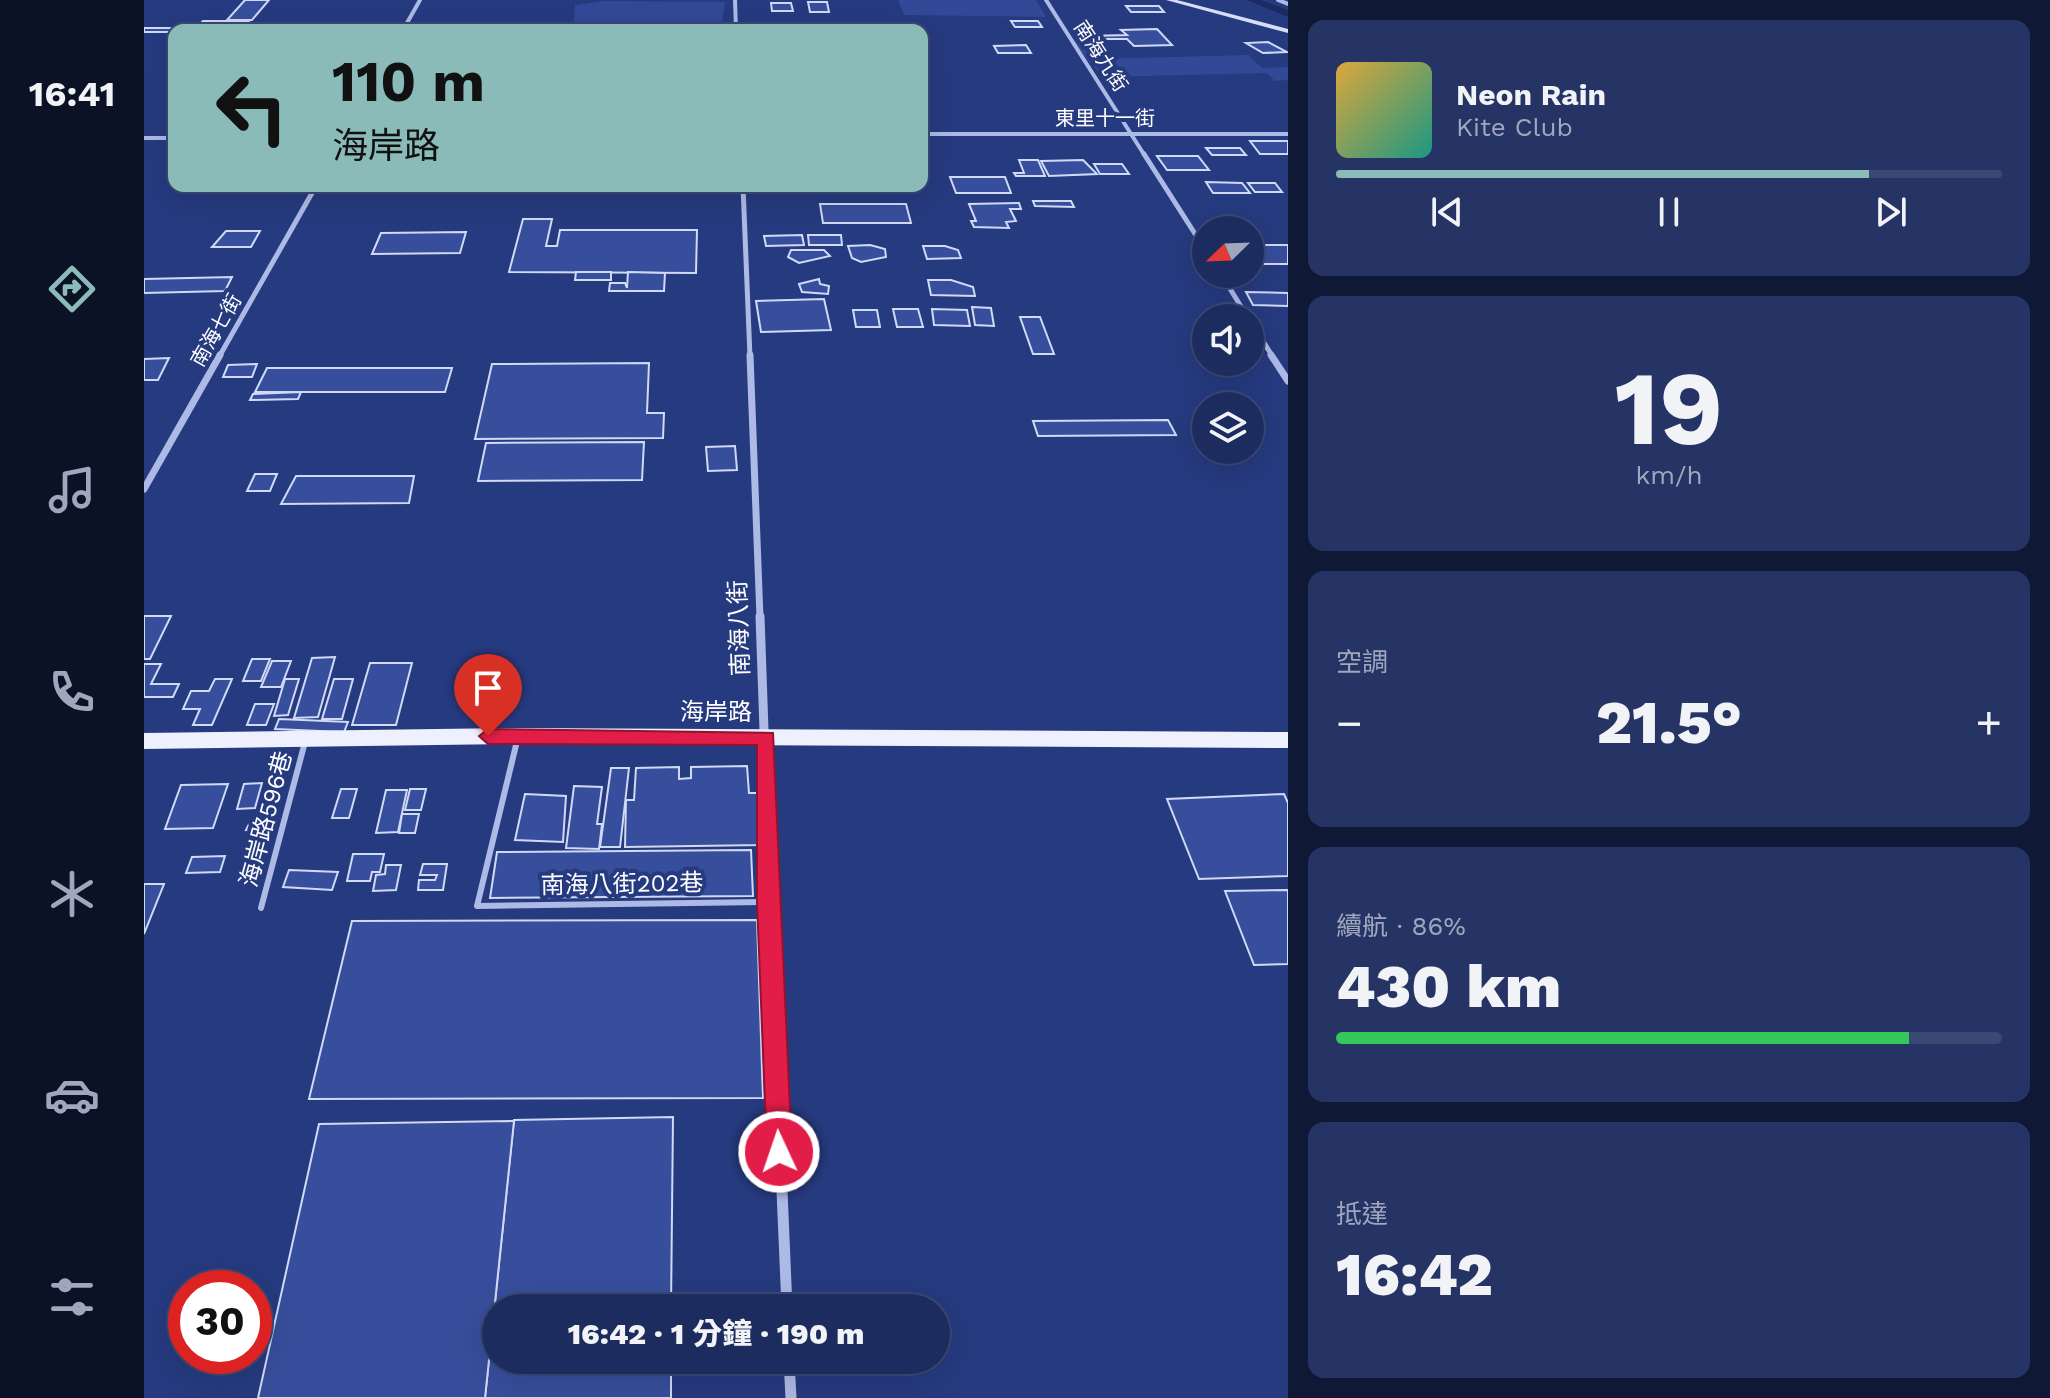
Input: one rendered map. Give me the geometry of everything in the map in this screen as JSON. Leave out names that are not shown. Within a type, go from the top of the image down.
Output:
[{"type":"main road","name":"海岸路","points":[[144,741],[518,736],[1288,740]]},
{"type":"street","points":[[406,24],[420,0]]},
{"type":"street","points":[[735,0],[736,24]]},
{"type":"street","name":"南海九街","points":[[1046,0],[1192,229]]},
{"type":"street","points":[[1169,0],[1288,31]]},
{"type":"street","points":[[1278,0],[1288,4]]},
{"type":"street","name":"東里十一街","points":[[928,134],[1288,134]]},
{"type":"street","points":[[144,138],[168,138]]},
{"type":"street","name":"南海七街","points":[[144,489],[313,192]]},
{"type":"street","name":"南海八街","points":[[743,192],[766,738],[768,902],[786,1294]]},
{"type":"street","points":[[1264,343],[1288,381]]},
{"type":"street","points":[[790,1374],[791,1398]]},
{"type":"lane","name":"南海八街202巷","points":[[518,736],[477,906],[768,902]]},
{"type":"lane","name":"海岸路596巷","points":[[261,908],[306,738]]},
{"type":"shaded area","points":[[898,0],[1036,0],[1046,17],[904,15]]},
{"type":"shaded area","points":[[605,1],[725,2],[722,22],[679,24],[573,24],[575,5]]},
{"type":"shaded area","points":[[1081,40],[1098,59],[1248,55],[1262,68],[1288,67],[1288,80],[1275,81],[1266,73],[1103,77],[1072,41]]},
{"type":"building","points":[[245,0],[269,0],[252,20],[227,20]]},
{"type":"building","points":[[808,2],[827,2],[829,12],[810,12]]},
{"type":"building","points":[[771,3],[791,3],[793,11],[772,11]]},
{"type":"building","points":[[1126,6],[1159,6],[1164,12],[1131,12]]},
{"type":"building","points":[[203,21],[249,21],[246,24],[200,24]]},
{"type":"building","points":[[1011,21],[1038,21],[1042,27],[1015,27]]},
{"type":"building","points":[[144,28],[168,28],[168,32],[144,32]]},
{"type":"building","points":[[1157,29],[1172,45],[1134,46],[1127,39],[1090,39],[1088,36],[1127,35],[1121,30]]},
{"type":"building","points":[[1268,42],[1287,52],[1263,53],[1246,43]]},
{"type":"building","points":[[1026,45],[1031,53],[998,53],[994,46]]},
{"type":"building","points":[[1250,141],[1288,141],[1288,154],[1260,154]]},
{"type":"building","points":[[1206,148],[1240,148],[1246,155],[1212,155]]},
{"type":"building","points":[[1157,156],[1198,156],[1209,170],[1167,170]]},
{"type":"building","points":[[1019,160],[1038,160],[1045,176],[1016,176],[1014,173],[1024,173]]},
{"type":"building","points":[[1083,160],[1097,174],[1049,176],[1041,161]]},
{"type":"building","points":[[1094,164],[1122,164],[1129,174],[1100,174]]},
{"type":"building","points":[[950,177],[1005,177],[1011,193],[956,193]]},
{"type":"building","points":[[1206,182],[1242,183],[1250,193],[1213,193]]},
{"type":"building","points":[[1248,183],[1275,183],[1282,192],[1255,192]]},
{"type":"building","points":[[1033,201],[1071,201],[1074,207],[1035,206]]},
{"type":"building","points":[[1019,203],[1021,209],[1010,209],[1016,221],[1006,222],[1009,228],[974,227],[971,221],[976,221],[969,204]]},
{"type":"building","points":[[820,204],[906,204],[911,223],[823,223]]},
{"type":"building","points":[[523,219],[552,219],[546,246],[557,246],[560,230],[697,230],[696,273],[509,272]]},
{"type":"building","points":[[226,231],[260,231],[251,247],[212,247]]},
{"type":"building","points":[[466,232],[460,253],[372,254],[381,233]]},
{"type":"building","points":[[802,235],[804,245],[766,246],[764,236]]},
{"type":"building","points":[[808,235],[841,235],[842,245],[809,245]]},
{"type":"building","points":[[870,245],[885,249],[886,257],[861,262],[852,258],[848,246]]},
{"type":"building","points":[[1264,245],[1288,245],[1288,264],[1264,264]]},
{"type":"building","points":[[923,246],[945,246],[958,250],[961,258],[927,259]]},
{"type":"building","points":[[791,250],[824,250],[830,256],[799,263],[788,257]]},
{"type":"building","points":[[576,272],[611,272],[611,280],[575,280]]},
{"type":"building","points":[[628,272],[665,273],[664,291],[609,291],[610,283],[625,283],[627,288]]},
{"type":"building","points":[[232,277],[225,291],[144,293],[144,279]]},
{"type":"building","points":[[819,279],[820,284],[829,286],[828,294],[802,292],[799,284]]},
{"type":"building","points":[[928,280],[951,280],[973,287],[975,296],[931,295]]},
{"type":"building","points":[[1246,292],[1288,293],[1288,306],[1252,304]]},
{"type":"building","points":[[824,299],[831,330],[761,332],[756,301]]},
{"type":"building","points":[[972,307],[991,308],[994,326],[975,325]]},
{"type":"building","points":[[893,309],[918,309],[923,327],[897,327]]},
{"type":"building","points":[[932,309],[967,310],[970,326],[934,325]]},
{"type":"building","points":[[853,310],[877,310],[880,327],[856,327]]},
{"type":"building","points":[[1020,317],[1040,317],[1054,354],[1033,354]]},
{"type":"building","points":[[169,358],[158,380],[144,380],[144,359]]},
{"type":"building","points":[[649,363],[647,413],[664,413],[663,438],[475,439],[492,364]]},
{"type":"building","points":[[257,364],[252,377],[223,377],[228,365]]},
{"type":"building","points":[[267,368],[452,368],[445,392],[255,392]]},
{"type":"building","points":[[301,392],[298,399],[250,400],[253,394]]},
{"type":"building","points":[[1168,420],[1176,435],[1038,436],[1033,421]]},
{"type":"building","points":[[644,442],[642,480],[478,481],[486,443]]},
{"type":"building","points":[[735,446],[737,470],[708,471],[706,447]]},
{"type":"building","points":[[255,474],[277,474],[270,491],[247,491]]},
{"type":"building","points":[[296,476],[414,476],[409,503],[281,504]]},
{"type":"building","points":[[144,616],[171,616],[150,659],[144,659]]},
{"type":"building","points":[[335,657],[318,717],[294,718],[312,658]]},
{"type":"building","points":[[252,659],[270,659],[261,681],[243,681]]},
{"type":"building","points":[[272,661],[291,661],[281,687],[261,687]]},
{"type":"building","points":[[370,663],[412,663],[396,725],[352,725]]},
{"type":"building","points":[[144,664],[161,664],[151,684],[179,684],[173,697],[144,697]]},
{"type":"building","points":[[215,679],[232,679],[212,725],[193,725],[200,709],[183,709],[191,691],[209,691]]},
{"type":"building","points":[[285,679],[299,679],[288,715],[274,716]]},
{"type":"building","points":[[334,679],[353,679],[342,719],[322,719]]},
{"type":"building","points":[[255,704],[274,704],[266,725],[247,725]]},
{"type":"building","points":[[279,719],[348,722],[344,732],[275,729]]},
{"type":"building","points":[[747,766],[749,793],[759,793],[762,845],[625,847],[626,800],[634,800],[636,768],[679,767],[679,779],[691,778],[691,767]]},
{"type":"building","points":[[611,768],[629,768],[620,847],[600,847]]},
{"type":"building","points":[[262,783],[255,808],[237,809],[244,784]]},
{"type":"building","points":[[228,784],[213,828],[165,829],[181,785]]},
{"type":"building","points":[[574,786],[602,787],[597,824],[602,824],[599,849],[566,848]]},
{"type":"building","points":[[341,789],[357,789],[349,818],[332,818]]},
{"type":"building","points":[[410,789],[426,789],[421,810],[405,810]]},
{"type":"building","points":[[386,790],[407,790],[398,832],[376,833]]},
{"type":"building","points":[[525,794],[566,796],[563,842],[515,840]]},
{"type":"building","points":[[1284,794],[1288,803],[1288,876],[1199,879],[1167,799]]},
{"type":"building","points":[[402,814],[419,814],[415,833],[399,833]]},
{"type":"building","points":[[251,820],[266,821],[262,831],[246,830]]},
{"type":"building","points":[[751,850],[753,896],[490,898],[497,852]]},
{"type":"building","points":[[353,854],[384,854],[380,872],[372,872],[370,881],[347,881]]},
{"type":"building","points":[[225,856],[220,872],[186,873],[192,857]]},
{"type":"building","points":[[423,864],[447,864],[443,890],[418,890],[419,880],[435,880],[437,875],[420,875]]},
{"type":"building","points":[[386,865],[401,865],[396,890],[373,891],[376,875],[385,874]]},
{"type":"building","points":[[289,870],[338,872],[332,890],[283,887]]},
{"type":"building","points":[[144,884],[164,884],[144,934]]},
{"type":"building","points":[[1288,890],[1288,964],[1254,965],[1225,891]]},
{"type":"building","points":[[757,920],[763,1098],[309,1099],[352,921]]},
{"type":"building","points":[[673,1117],[671,1294],[496,1294],[514,1120]]},
{"type":"building","points":[[514,1121],[496,1294],[482,1294],[482,1374],[488,1374],[485,1398],[258,1398],[263,1374],[272,1374],[272,1335],[319,1124]]},
{"type":"building","points":[[488,1374],[671,1374],[671,1398],[485,1398]]},
{"type":"waterway","points":[[1252,0],[1288,14]]},
{"type":"route","points":[[488,736],[766,738],[768,902],[779,1152]]}]
